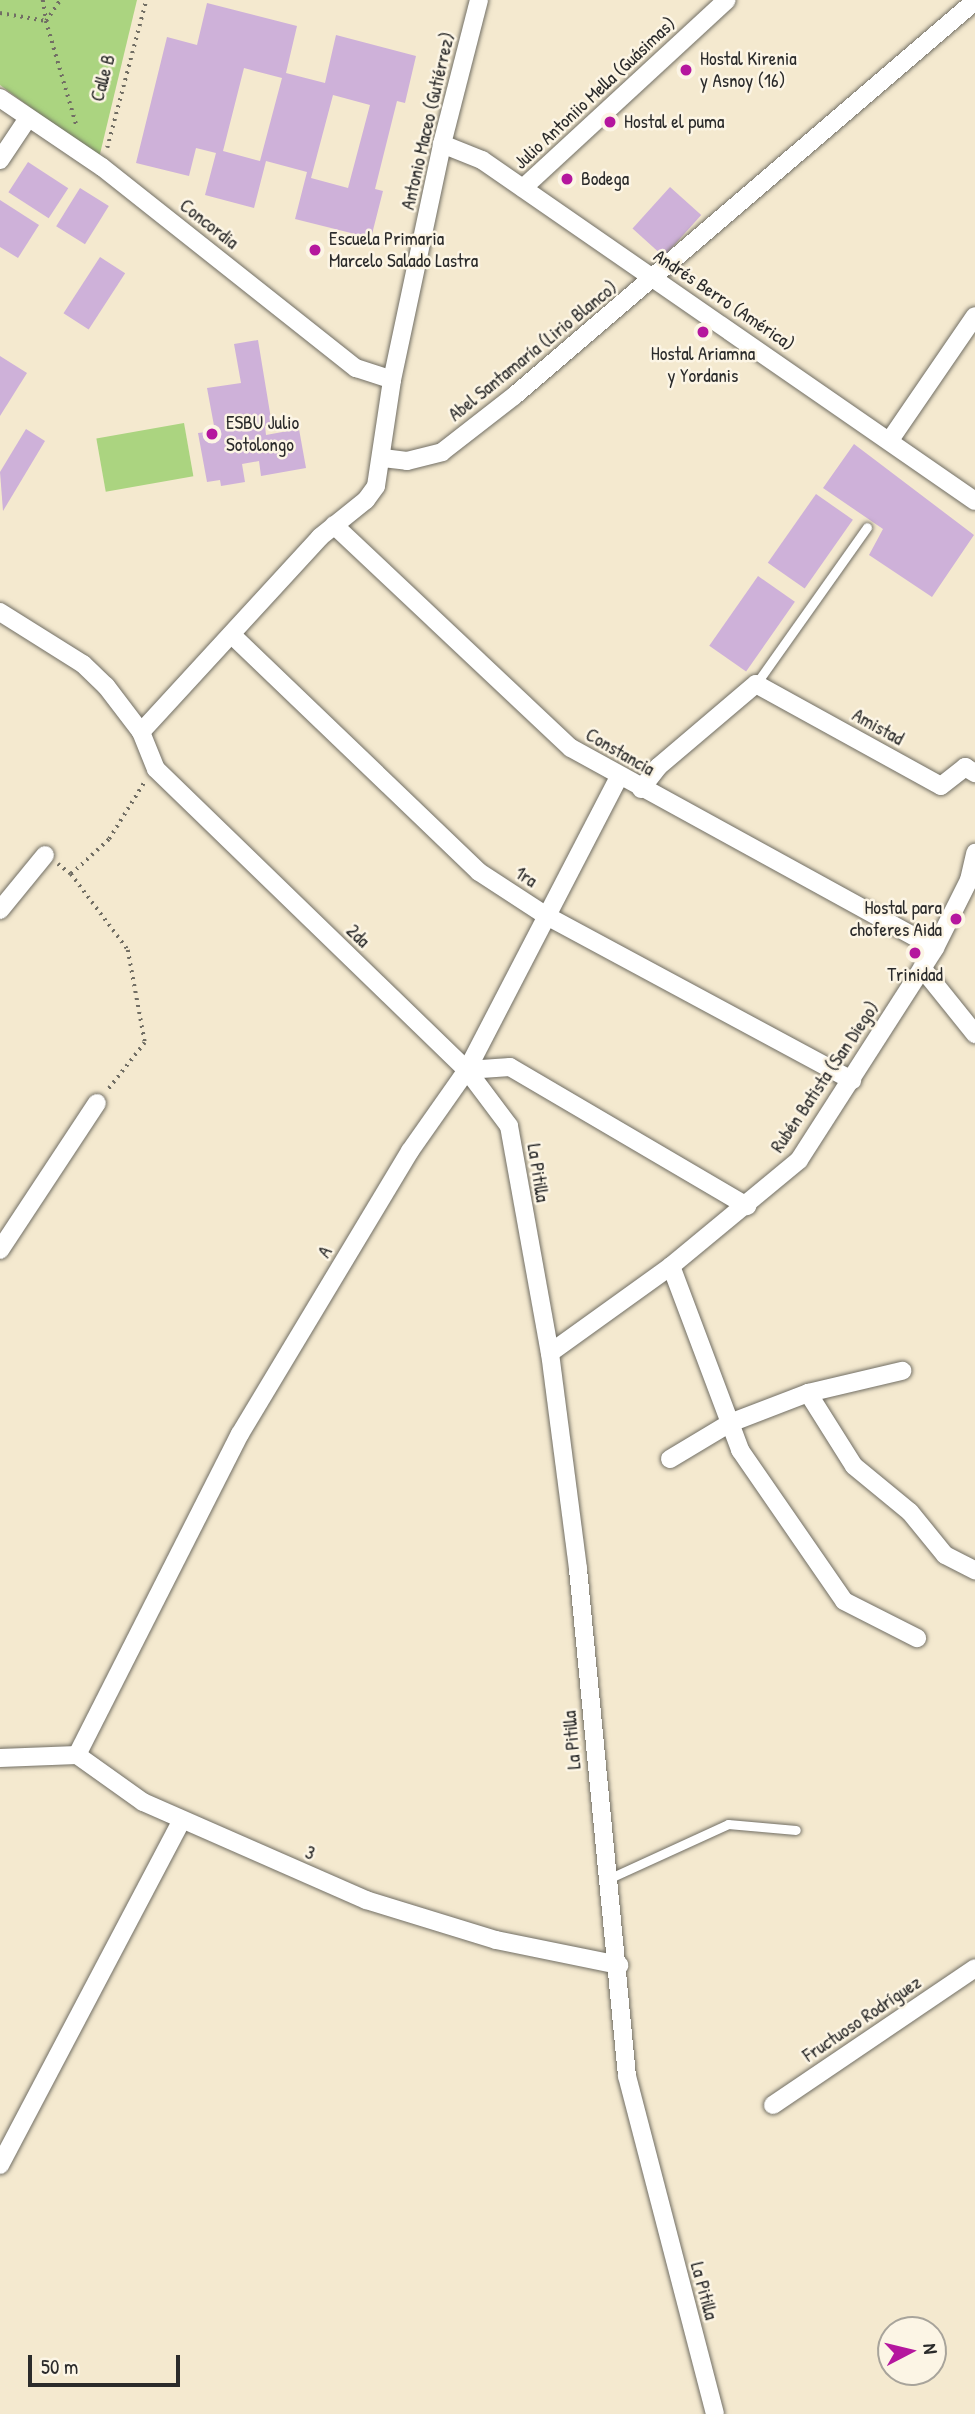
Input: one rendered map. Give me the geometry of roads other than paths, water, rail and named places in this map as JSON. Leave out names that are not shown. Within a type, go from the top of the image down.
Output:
[{"type":"street","name":"Antonio Maceo (Gutiérrez)","points":[[383,458],[392,380],[442,144],[479,0]]},
{"type":"street","name":"Julio Antoniio Mella (Guásimas)","points":[[523,188],[727,0]]},
{"type":"street","name":"Abel Santamaría (Lirio Blanco)","points":[[383,458],[407,461],[442,452],[655,279],[970,5]]},
{"type":"street","name":"Concordia","points":[[0,98],[102,167],[356,368],[392,380]]},
{"type":"street","points":[[0,160],[28,118]]},
{"type":"street","name":"Andrés Berro (América)","points":[[442,144],[482,160],[975,501]]},
{"type":"street","points":[[890,440],[975,316]]},
{"type":"street","points":[[141,732],[334,525],[366,500],[376,486],[383,458]]},
{"type":"street","name":"Constancia","points":[[334,525],[528,712],[570,748],[619,778],[935,948]]},
{"type":"street","name":"2da","points":[[0,612],[82,664],[124,706],[141,732],[156,769],[467,1070]]},
{"type":"street","name":"1ra","points":[[232,635],[436,835],[479,872],[545,915],[852,1080]]},
{"type":"street","points":[[642,789],[658,767],[757,684]]},
{"type":"street","name":"Amistad","points":[[757,684],[941,786],[965,767],[975,773]]},
{"type":"street","name":"A","points":[[77,1755],[240,1434],[410,1151],[467,1070],[545,915],[619,778]]},
{"type":"street","name":"Rubén Batista (San Diego)","points":[[550,1353],[671,1266],[747,1206],[799,1160],[935,948],[969,880],[975,853]]},
{"type":"street","points":[[0,910],[45,855]]},
{"type":"street","points":[[922,968],[975,1034]]},
{"type":"street","points":[[467,1070],[510,1067],[747,1206]]},
{"type":"street","name":"La Pitilla","points":[[467,1070],[509,1126],[550,1353],[579,1569],[607,1880],[619,1965],[627,2076],[715,2414]]},
{"type":"street","points":[[0,1250],[97,1103]]},
{"type":"street","points":[[671,1266],[740,1450],[844,1601],[917,1638]]},
{"type":"street","points":[[670,1459],[730,1423],[808,1393],[902,1371]]},
{"type":"street","points":[[808,1393],[855,1466],[911,1512],[945,1555],[975,1570]]},
{"type":"street","points":[[1,1760],[77,1755]]},
{"type":"street","name":"3","points":[[77,1755],[143,1802],[366,1900],[496,1940],[619,1965]]},
{"type":"street","points":[[0,2165],[182,1820]]},
{"type":"street","name":"Fructuoso Rodríguez","points":[[774,2105],[975,1968]]},
{"type":"lane","points":[[757,684],[867,527]]},
{"type":"lane","points":[[607,1880],[729,1824],[796,1830]]},
{"type":"place","name":"Hostal Kirenia y Asnoy (16)","points":[[686,70]]},
{"type":"place","name":"Hostal el puma","points":[[610,122]]},
{"type":"place","name":"Bodega","points":[[567,179]]},
{"type":"place","name":"Escuela Primaria Marcelo Salado Lastra","points":[[315,250]]},
{"type":"place","name":"Hostal Ariamna y Yordanis","points":[[703,332]]},
{"type":"place","name":"ESBU Julio Sotolongo","points":[[212,434]]},
{"type":"place","name":"Hostal para choferes Aida","points":[[956,919]]},
{"type":"place","name":"Trinidad","points":[[915,953]]}]
